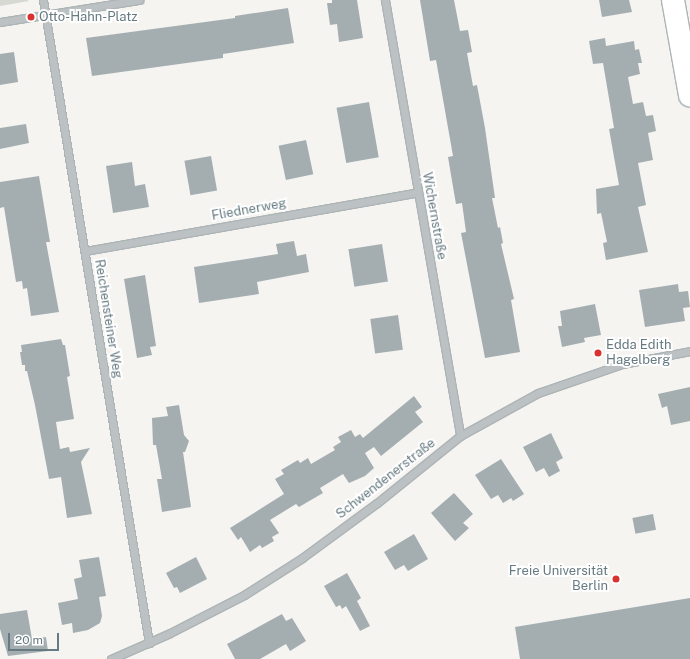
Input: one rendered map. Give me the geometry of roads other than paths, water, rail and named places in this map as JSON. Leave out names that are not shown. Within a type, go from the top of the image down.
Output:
[{"type":"main road","points":[[673,0],[690,95]]},
{"type":"street","name":"Reichensteiner Weg","points":[[43,0],[149,643]]},
{"type":"street","points":[[0,22],[139,0]]},
{"type":"street","name":"Wichernstraße","points":[[385,0],[460,436]]},
{"type":"street","name":"Fliednerweg","points":[[85,251],[418,192]]},
{"type":"street","name":"Schwendenerstraße","points":[[111,659],[149,643],[244,595],[302,558],[377,503],[460,436],[538,393],[622,364],[690,351]]},
{"type":"place","name":"Otto-Hahn-Platz","points":[[31,17]]},
{"type":"place","name":"Edda Edith Hagelberg","points":[[598,353]]},
{"type":"place","name":"Freie Universität Berlin","points":[[616,579]]}]
